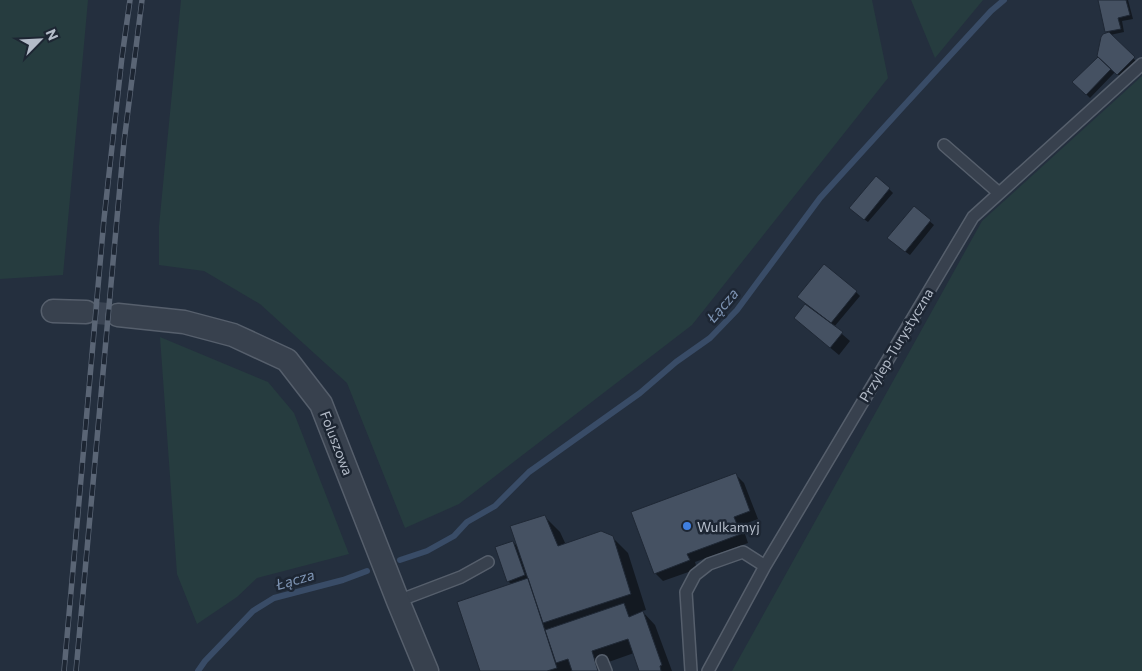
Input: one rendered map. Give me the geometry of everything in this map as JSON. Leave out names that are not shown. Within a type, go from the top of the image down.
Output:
[{"type":"street","points":[[54,311],[86,312]]},
{"type":"street","name":"Foluszowa","points":[[118,315],[184,322],[233,335],[287,360],[321,404],[427,671]]},
{"type":"lane","name":"Przylep-Turystyczna","points":[[708,671],[765,566],[973,216],[1142,64]]},
{"type":"lane","points":[[944,145],[999,193]]},
{"type":"lane","points":[[691,671],[686,592],[695,575],[709,564],[743,552],[765,566]]},
{"type":"lane","points":[[398,602],[461,577],[488,562]]},
{"type":"green space","points":[[0,0],[88,0],[63,275],[0,279]]},
{"type":"green space","points":[[181,0],[872,0],[888,78],[692,325],[459,504],[405,528],[347,383],[260,304],[204,271],[159,265],[159,226]]},
{"type":"green space","points":[[911,0],[983,0],[935,58]]},
{"type":"green space","points":[[1142,76],[1142,671],[732,671],[982,221]]},
{"type":"green space","points":[[160,337],[268,382],[294,413],[349,554],[257,578],[237,597],[197,624],[177,574]]},
{"type":"building","points":[[1098,0],[1126,0],[1130,15],[1118,18],[1121,29],[1105,32]]},
{"type":"building","points":[[1109,32],[1135,57],[1117,75],[1097,56],[1101,37]]},
{"type":"building","points":[[1098,57],[1111,69],[1086,95],[1072,82]]},
{"type":"building","points":[[876,176],[890,188],[864,220],[849,208]]},
{"type":"building","points":[[914,206],[931,220],[905,252],[887,238]]},
{"type":"building","points":[[824,264],[857,291],[831,323],[797,297]]},
{"type":"building","points":[[805,304],[843,332],[830,348],[794,318]]},
{"type":"building","name":"Wulkamyj","points":[[736,473],[750,511],[734,517],[741,534],[687,554],[690,560],[654,574],[631,512]]},
{"type":"building","points":[[545,515],[558,546],[601,531],[613,536],[631,594],[543,623],[510,526]]},
{"type":"building","points":[[513,541],[525,575],[507,582],[495,547]]},
{"type":"building","points":[[528,578],[557,668],[547,671],[480,671],[457,602]]},
{"type":"building","points":[[624,603],[629,617],[643,611],[662,665],[660,666],[661,671],[639,671],[628,639],[592,651],[598,671],[572,671],[568,659],[556,663],[545,630]]},
{"type":"waterway","name":"Łącza","points":[[400,560],[427,551],[454,536],[467,522],[495,506],[529,472],[640,393],[676,362],[710,338],[737,310],[820,198],[991,11],[1004,0]]},
{"type":"waterway","name":"Łącza","points":[[198,671],[205,661],[253,611],[274,598],[343,580],[367,571]]},
{"type":"tunnel","points":[[86,312],[118,315]]},
{"type":"railway","points":[[64,671],[104,219],[130,0]]},
{"type":"railway","points":[[76,671],[124,142],[142,0]]},
{"type":"place","name":"Wulkamyj","points":[[687,526]]}]
